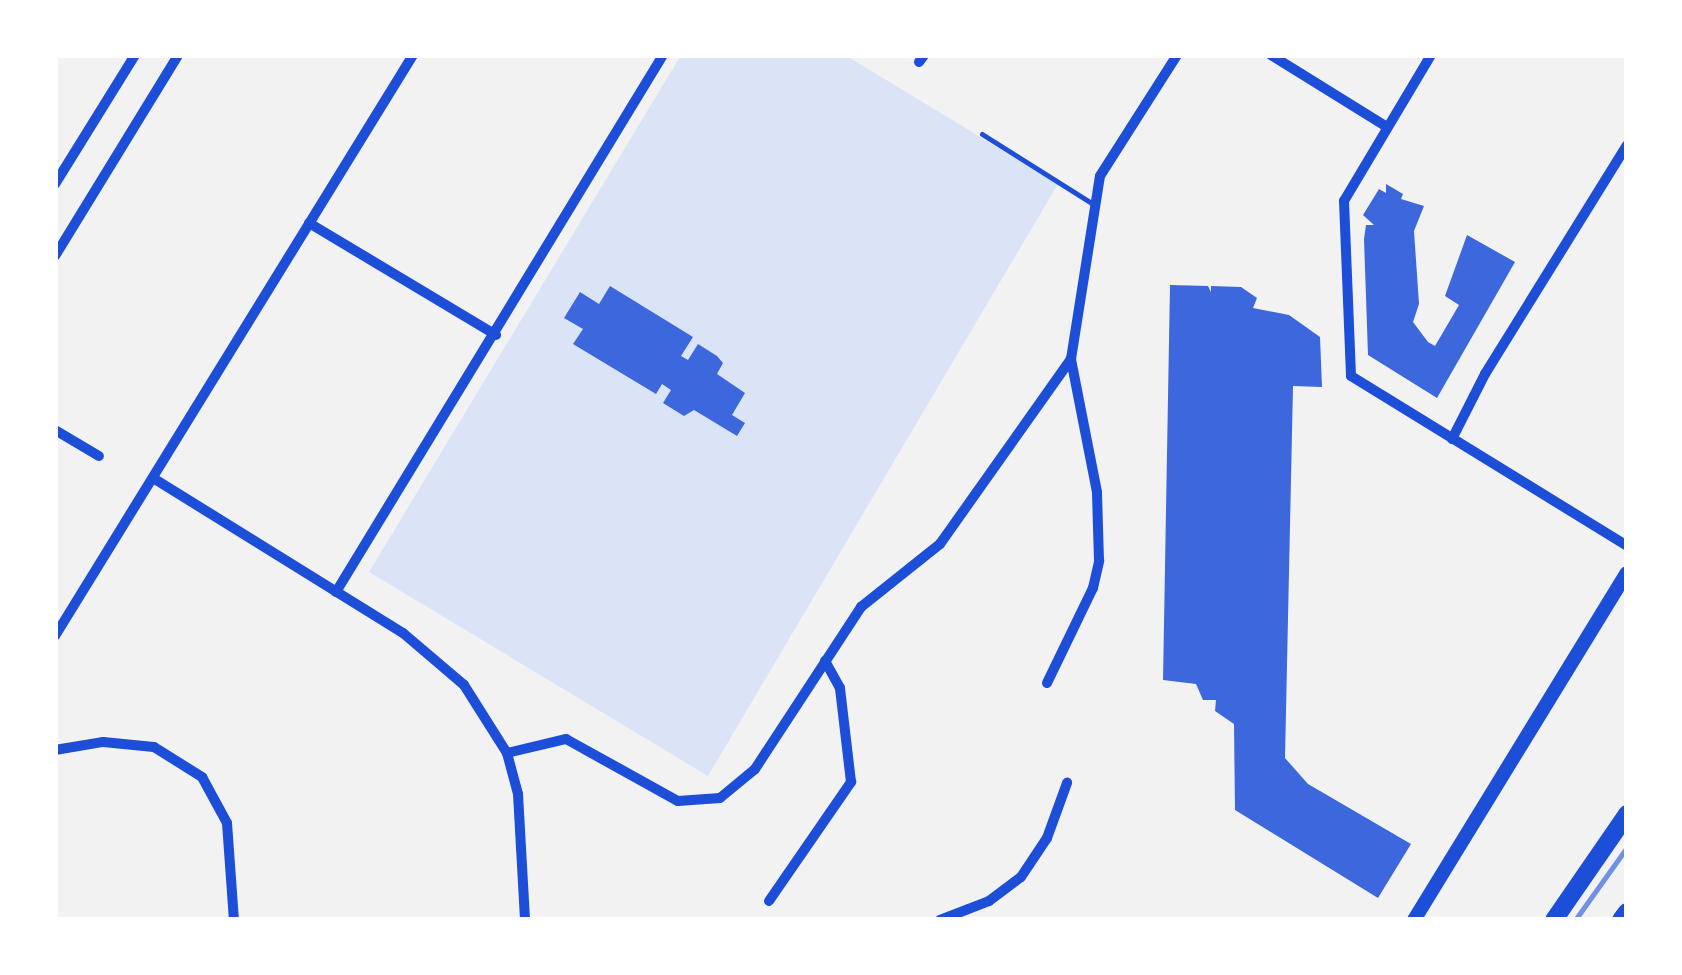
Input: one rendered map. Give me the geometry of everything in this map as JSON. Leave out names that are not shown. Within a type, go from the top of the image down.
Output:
[{"type":"highway","points":[[1554,920],[1627,814]]},
{"type":"highway","points":[[1621,920],[1627,912]]},
{"type":"main road","points":[[1414,920],[1627,572]]},
{"type":"street","points":[[55,184],[135,55]]},
{"type":"street","points":[[55,256],[178,55]]},
{"type":"street","points":[[55,636],[413,55]]},
{"type":"street","points":[[336,592],[663,55]]},
{"type":"street","points":[[1047,683],[1093,588],[1098,561],[1097,492],[1071,359],[1100,176],[1177,55]]},
{"type":"street","points":[[1271,55],[1387,127]]},
{"type":"street","points":[[1431,55],[1344,201],[1350,376],[1627,546]]},
{"type":"street","points":[[1452,439],[1485,374],[1627,145]]},
{"type":"street","points":[[309,224],[496,335]]},
{"type":"street","points":[[507,753],[566,739],[678,801],[720,798],[738,786],[861,607],[940,544],[973,503],[1071,359]]},
{"type":"street","points":[[55,430],[99,456]]},
{"type":"street","points":[[153,478],[437,657],[473,698],[507,753],[523,831],[525,920]]},
{"type":"street","points":[[768,901],[851,782],[840,688],[825,661]]},
{"type":"street","points":[[55,750],[103,742],[154,747],[202,777],[226,823],[234,920]]},
{"type":"street","points":[[940,920],[989,900],[1021,877],[1047,838],[1066,783]]},
{"type":"lane","points":[[982,134],[1096,206]]},
{"type":"shaded area","points":[[681,55],[845,55],[1058,184],[708,776],[369,572]]},
{"type":"building","points":[[1386,184],[1403,194],[1401,199],[1424,206],[1414,231],[1419,304],[1413,322],[1428,342],[1435,346],[1459,305],[1445,296],[1467,235],[1515,262],[1437,398],[1368,355],[1364,239],[1366,225],[1374,225],[1363,215],[1379,189],[1386,193]]},
{"type":"building","points":[[1170,285],[1208,286],[1211,292],[1211,286],[1241,287],[1257,298],[1253,308],[1289,315],[1320,337],[1322,387],[1293,386],[1285,758],[1308,784],[1411,844],[1378,898],[1235,810],[1234,724],[1215,711],[1216,700],[1203,700],[1196,684],[1163,680]]},
{"type":"building","points":[[610,286],[693,337],[681,356],[688,360],[698,344],[723,363],[717,374],[745,393],[732,415],[745,423],[737,436],[694,410],[684,416],[663,403],[671,390],[662,384],[656,394],[573,344],[583,329],[564,318],[580,292],[599,304]]},
{"type":"railway","points":[[1575,920],[1627,847]]}]
